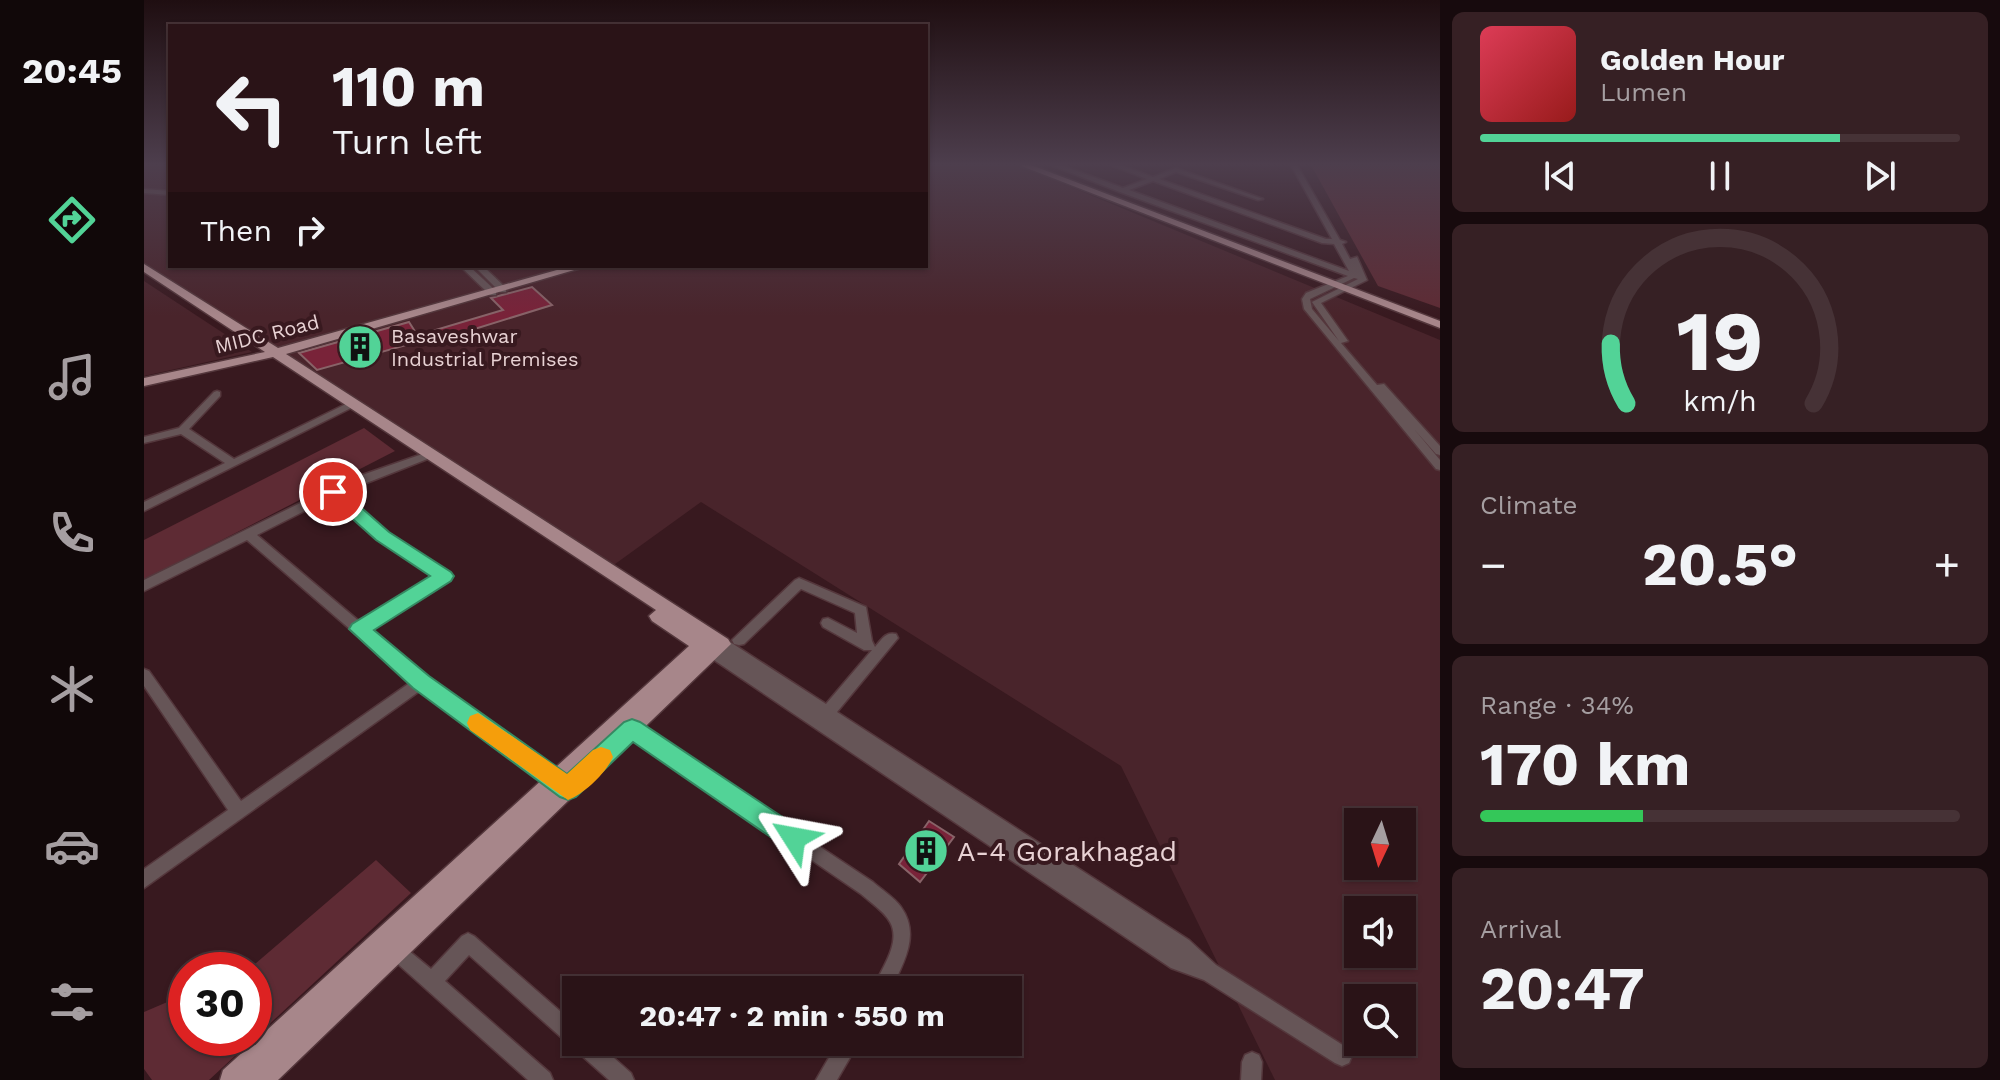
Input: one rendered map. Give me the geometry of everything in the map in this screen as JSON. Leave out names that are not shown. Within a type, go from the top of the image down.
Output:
[{"type":"main road","points":[[1163,215],[1349,282],[1440,325]]},
{"type":"main road","points":[[1178,215],[1440,317]]},
{"type":"main road","points":[[144,267],[349,406],[717,644]]},
{"type":"main road","points":[[496,289],[562,268]]},
{"type":"main road","name":"MIDC Road","points":[[144,380],[268,352],[575,268]]},
{"type":"main road","points":[[144,274],[268,352]]},
{"type":"main road","points":[[259,1080],[396,951],[562,784],[632,728],[717,644]]},
{"type":"main road","points":[[233,1080],[717,644]]},
{"type":"street","points":[[1183,215],[1232,235],[1332,267]]},
{"type":"street","points":[[1254,215],[1325,241],[1341,242]]},
{"type":"street","points":[[1265,215],[1267,220]]},
{"type":"street","points":[[1326,215],[1341,242],[1349,282]]},
{"type":"street","points":[[1325,241],[1322,246],[1332,267],[1349,282]]},
{"type":"street","points":[[467,268],[496,289]]},
{"type":"street","points":[[480,268],[496,289]]},
{"type":"street","points":[[1349,282],[1318,298],[1315,304],[1440,452]]},
{"type":"street","points":[[1349,282],[1309,295],[1308,309],[1440,467]]},
{"type":"street","points":[[144,440],[183,430],[217,394]]},
{"type":"street","points":[[144,507],[349,406]]},
{"type":"street","points":[[183,430],[233,463]]},
{"type":"street","points":[[144,586],[333,492],[425,456]]},
{"type":"street","points":[[333,492],[382,536],[444,576],[359,629]]},
{"type":"street","points":[[248,534],[421,682],[562,784]]},
{"type":"street","points":[[717,644],[799,583],[861,610],[865,642]]},
{"type":"street","points":[[828,623],[865,642],[877,655]]},
{"type":"street","points":[[827,713],[891,638]]},
{"type":"street","points":[[717,644],[1183,946],[1209,972],[1342,1056]]},
{"type":"street","points":[[717,644],[1178,961],[1209,972]]},
{"type":"street","points":[[144,879],[421,682]]},
{"type":"street","points":[[147,685],[238,810]]},
{"type":"street","points":[[632,728],[867,888],[895,913],[902,941],[887,976]]},
{"type":"street","points":[[431,983],[468,942],[562,1026]]},
{"type":"street","points":[[396,951],[543,1080]]},
{"type":"street","points":[[597,1056],[624,1080]]},
{"type":"street","points":[[826,1080],[841,1056]]},
{"type":"shaded area","points":[[144,215],[168,215],[168,268],[928,268],[928,215],[1140,215],[1440,340],[1440,1080],[1275,1080],[1121,766],[701,502],[604,572],[421,450],[285,353],[144,268]]},
{"type":"shaded area","points":[[1339,215],[1440,215],[1440,308],[1378,286]]},
{"type":"shaded area","points":[[144,281],[252,352],[144,376]]},
{"type":"shaded area","points":[[364,428],[395,451],[144,580],[144,540]]},
{"type":"shaded area","points":[[376,860],[411,893],[272,1022],[272,952],[269,952]]},
{"type":"shaded area","points":[[168,1002],[168,1056],[235,1056],[209,1080],[152,1080],[144,1069],[144,1012]]},
{"type":"building","points":[[532,287],[552,305],[439,340],[432,331],[503,310],[491,298]]},
{"type":"building","name":"Basaveshwar Industrial Premises","points":[[409,322],[421,341],[317,370],[299,353]]},
{"type":"building","name":"A-4 Gorakhagad","points":[[929,821],[954,837],[920,882],[899,864]]},
{"type":"slow traffic","points":[[478,723],[568,789],[601,757]]},
{"type":"place","name":"Basaveshwar Industrial Premises","points":[[360,347]]},
{"type":"place","name":"A-4 Gorakhagad","points":[[926,851]]},
{"type":"route","points":[[333,492],[382,536],[444,576],[359,629],[421,682],[568,789],[632,728],[794,838]]}]
